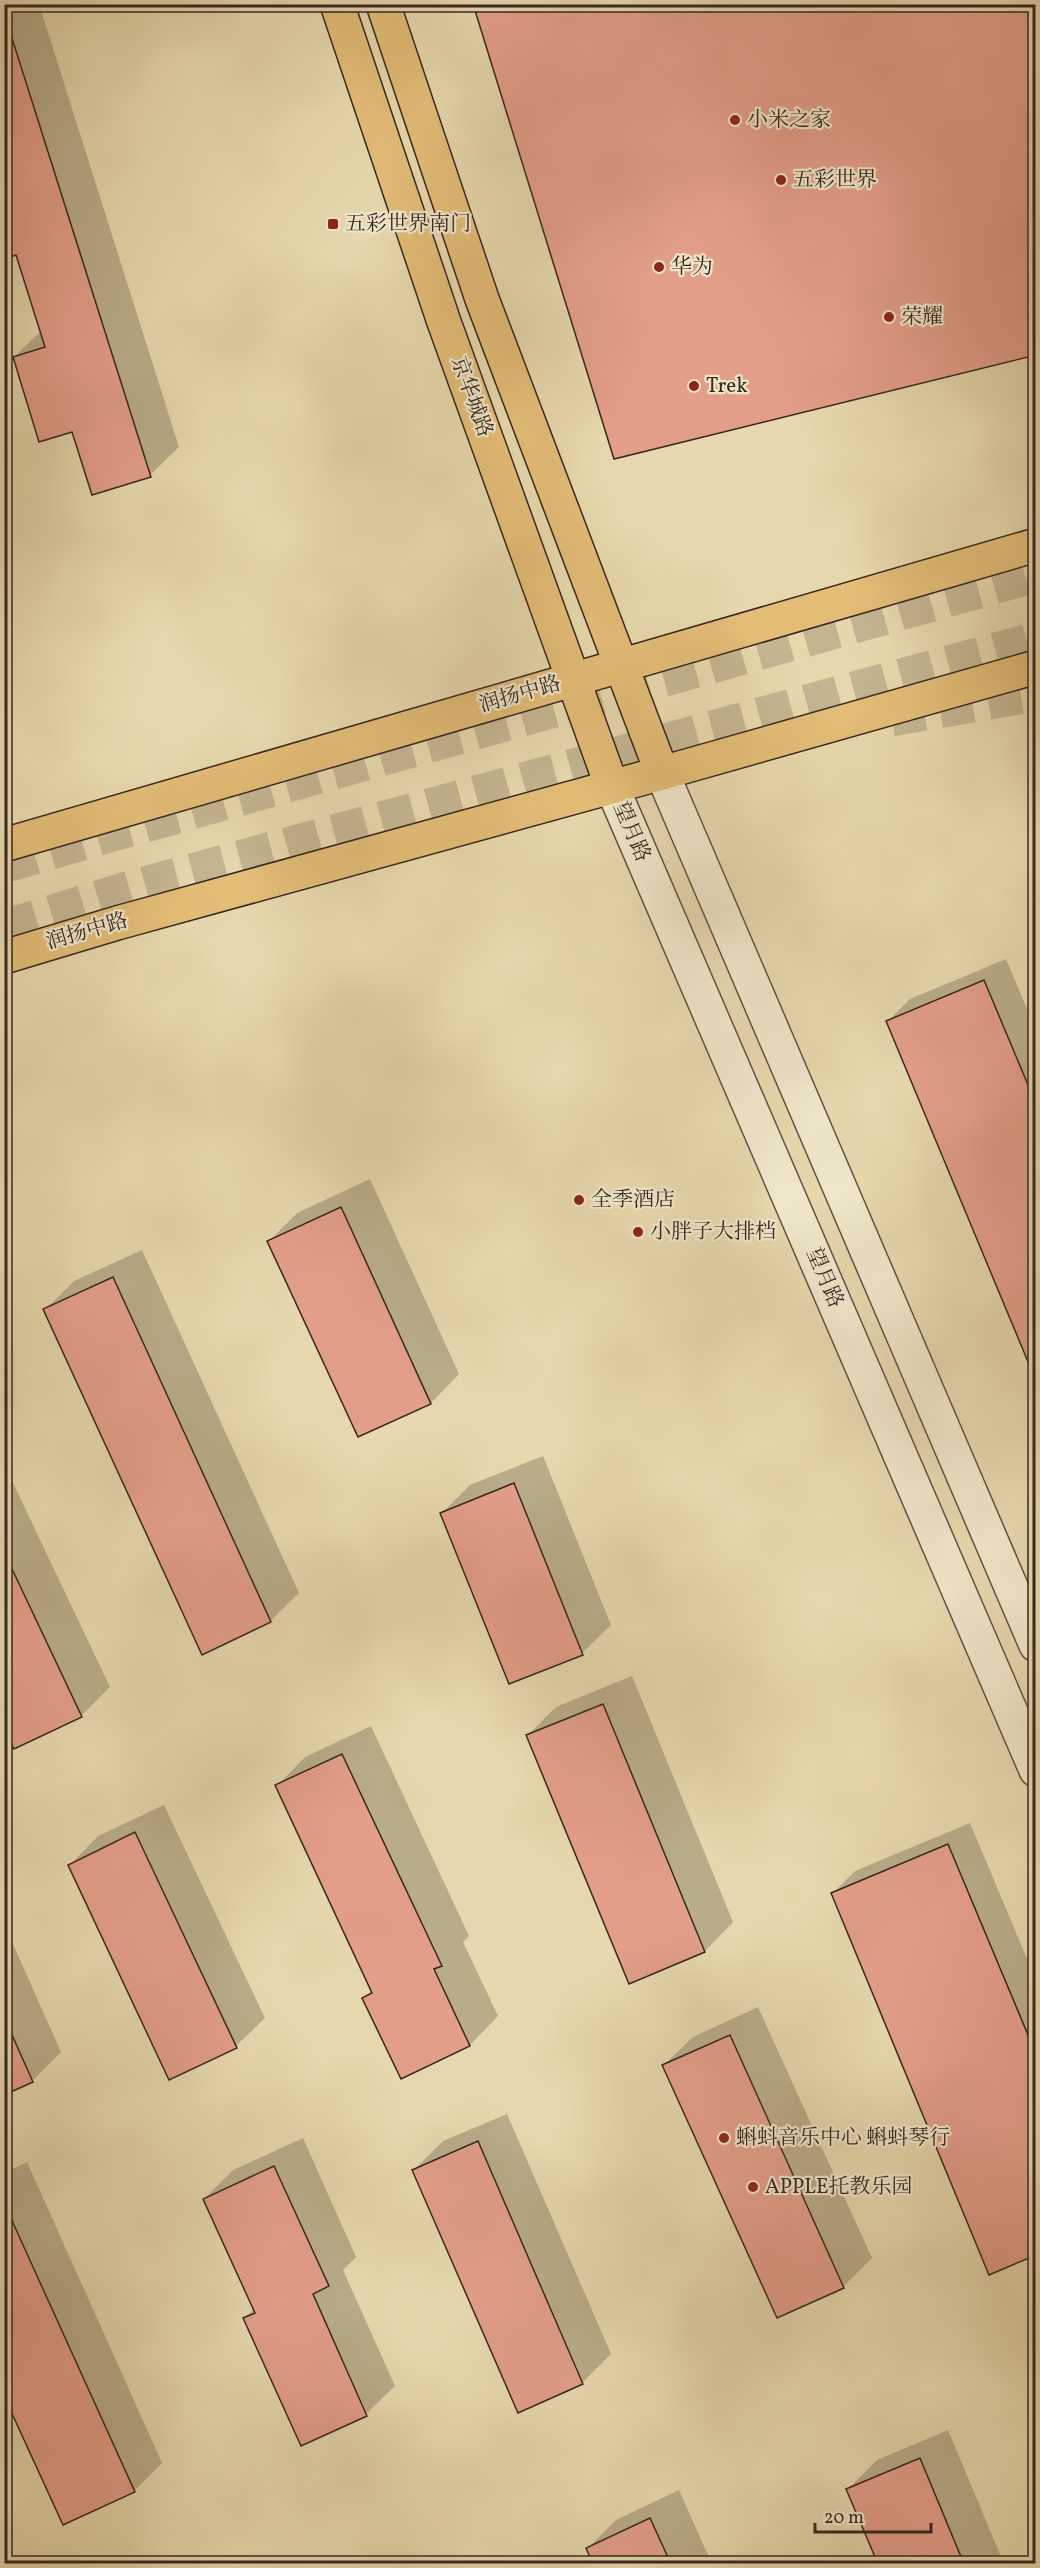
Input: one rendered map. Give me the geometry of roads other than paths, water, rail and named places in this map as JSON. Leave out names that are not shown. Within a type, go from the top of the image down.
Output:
[{"type":"main road","name":"京华城路","points":[[337,4],[448,333],[612,787]]},
{"type":"main road","points":[[383,4],[482,299],[662,773]]},
{"type":"main road","name":"润扬中路","points":[[4,845],[1035,545]]},
{"type":"main road","name":"润扬中路","points":[[4,957],[117,923],[612,787],[1035,667]]},
{"type":"street","points":[[662,773],[1035,1645]]},
{"type":"street","name":"望月路","points":[[612,787],[1035,1770]]},
{"type":"tunnel","points":[[4,867],[1036,576]]},
{"type":"tunnel","points":[[4,926],[130,887],[1036,638]]},
{"type":"tunnel","points":[[892,720],[1036,695]]},
{"type":"place","name":"小米之家","points":[[735,120]]},
{"type":"place","name":"五彩世界","points":[[781,180]]},
{"type":"place","name":"五彩世界南门","points":[[333,224]]},
{"type":"place","name":"华为","points":[[659,267]]},
{"type":"place","name":"荣耀","points":[[889,317]]},
{"type":"place","name":"Trek","points":[[694,386]]},
{"type":"place","name":"全季酒店","points":[[579,1200]]},
{"type":"place","name":"小胖子大排档","points":[[638,1232]]},
{"type":"place","name":"蝌蚪音乐中心 蝌蚪琴行","points":[[724,2138]]},
{"type":"place","name":"APPLE托教乐园","points":[[753,2187]]}]
